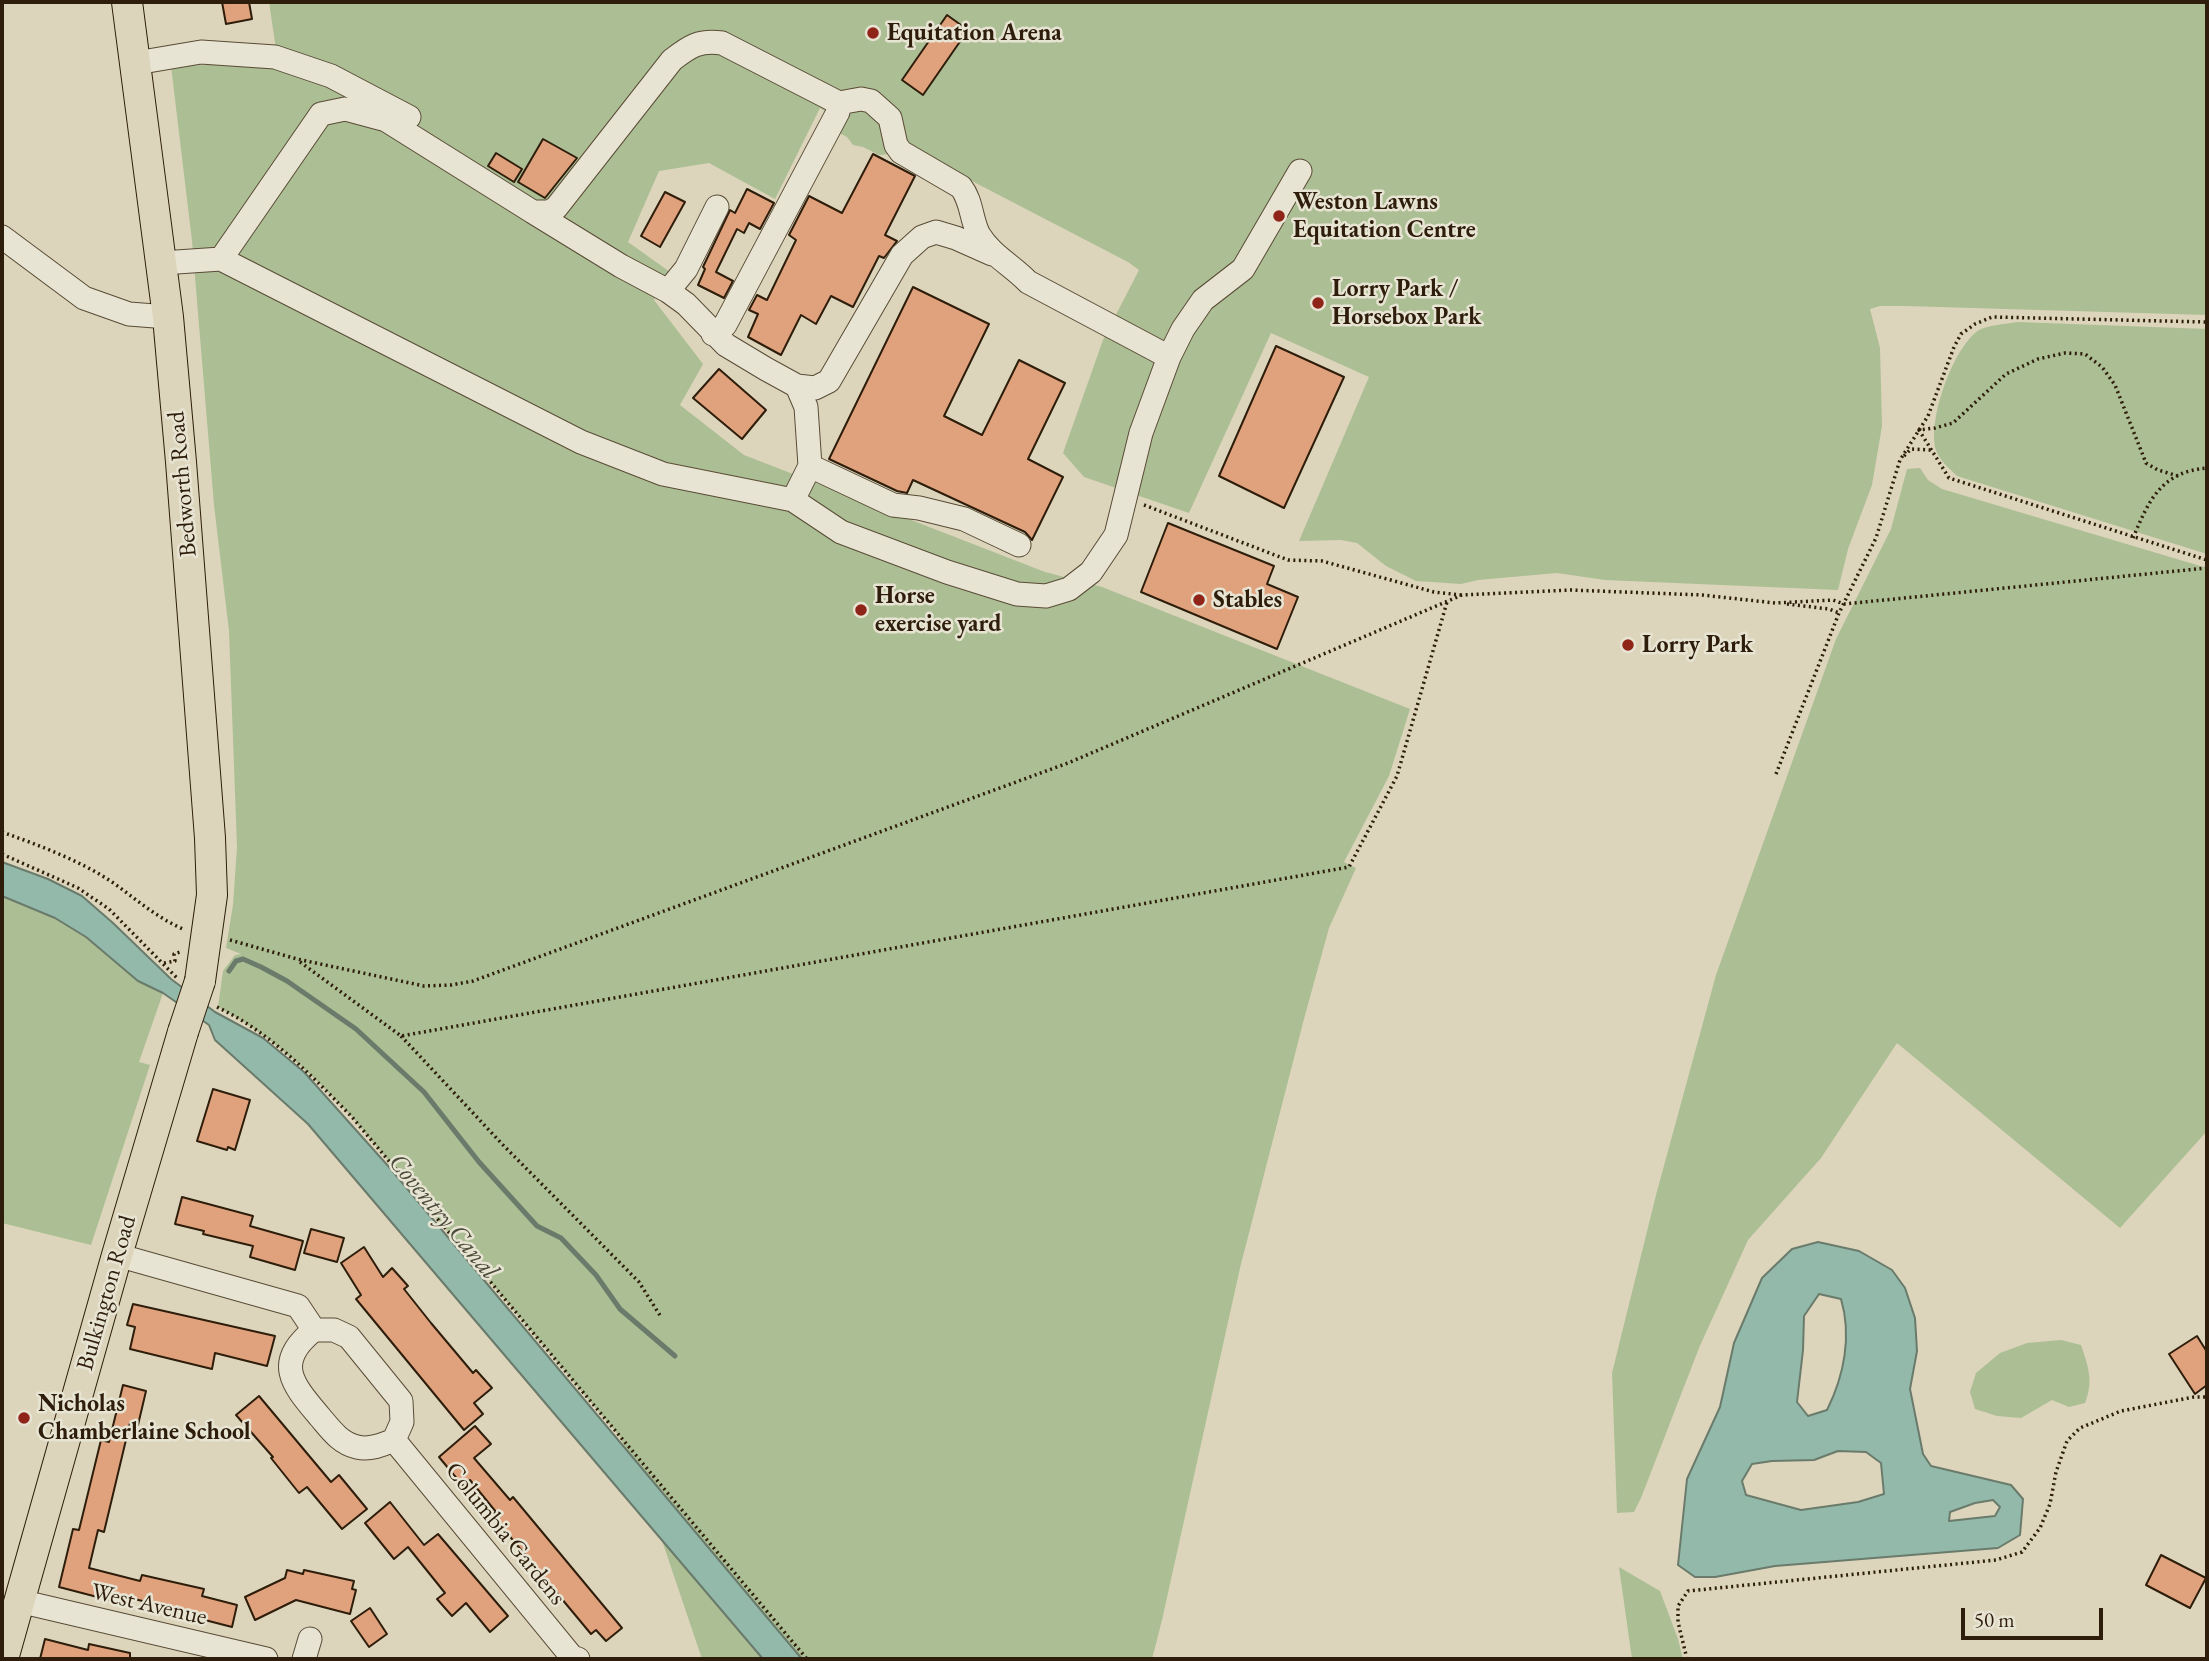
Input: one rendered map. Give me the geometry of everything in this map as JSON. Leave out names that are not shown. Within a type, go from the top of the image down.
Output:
[{"type":"main road","name":"Bedworth Road","points":[[127,2],[168,317],[210,838],[212,895],[199,934],[201,985]]},
{"type":"main road","name":"Bulkington Road","points":[[3,1659],[117,1255],[183,1032],[201,985]]},
{"type":"street","points":[[533,212],[549,212],[556,208],[672,60],[686,49],[705,41],[722,43],[839,103],[861,99],[871,101],[890,118],[896,145],[901,152],[961,187],[967,194],[979,234],[998,257]]},
{"type":"street","points":[[136,63],[201,51],[275,57],[331,76],[417,121]]},
{"type":"street","points":[[713,334],[725,325],[838,112],[839,103]]},
{"type":"street","points":[[221,259],[321,114],[345,109],[386,120],[621,266],[668,291],[686,304],[726,345],[797,386],[815,388],[829,381],[902,255],[922,237],[936,232],[998,257],[1015,267],[1028,282],[1169,357]]},
{"type":"street","points":[[162,263],[221,259],[581,442],[663,474],[793,500],[841,532],[947,572],[1017,594],[1046,596],[1069,589],[1091,572],[1116,535],[1141,433],[1169,357],[1183,329],[1203,300],[1243,269],[1300,171]]},
{"type":"street","points":[[668,291],[686,269],[717,208]]},
{"type":"street","points":[[2,237],[84,298],[130,314],[168,317]]},
{"type":"street","points":[[793,500],[810,466],[806,407],[797,386]]},
{"type":"street","points":[[810,466],[893,505],[964,519],[1019,545]]},
{"type":"street","points":[[117,1255],[298,1306],[314,1330]]},
{"type":"street","points":[[314,1330],[334,1330],[349,1337],[401,1401],[402,1422],[394,1440],[372,1448],[359,1448],[339,1439],[293,1385],[292,1363],[296,1349],[314,1330]]},
{"type":"street","name":"Columbia Gardens","points":[[394,1440],[572,1657],[578,1659]]},
{"type":"street","name":"West Avenue","points":[[19,1601],[266,1659]]},
{"type":"path","points":[[1776,774],[1839,613],[1876,538],[1900,460],[1928,416],[1961,334],[1992,317],[2207,322]]},
{"type":"path","points":[[1919,430],[1935,429],[1953,423],[2006,374],[2038,359],[2065,353],[2085,354],[2102,367],[2115,385],[2146,463],[2178,476]]},
{"type":"path","points":[[1919,430],[1949,478],[2207,560]]},
{"type":"path","points":[[1900,460],[1912,449],[1932,451]]},
{"type":"path","points":[[2133,538],[2151,497],[2165,482],[2196,469],[2207,468]]},
{"type":"path","points":[[1125,499],[1288,560],[1322,561],[1434,592],[1462,595],[1571,590],[1702,595],[1829,609],[1839,613]]},
{"type":"path","points":[[1774,603],[1833,600],[1844,604],[2207,568]]},
{"type":"path","points":[[2,832],[80,865],[110,881],[165,921],[199,934],[297,959],[424,986],[451,985],[473,981],[1068,763],[1462,595]]},
{"type":"path","points":[[401,1036],[1349,867],[1396,776],[1447,601]]},
{"type":"path","points":[[2,854],[66,882],[109,909],[309,1072],[352,1117],[807,1659]]},
{"type":"path","points":[[297,959],[401,1036],[503,1145],[639,1282],[660,1317]]},
{"type":"path","points":[[1687,1659],[1678,1622],[1678,1606],[1688,1591],[1996,1560],[2022,1552],[2040,1528],[2050,1504],[2056,1472],[2067,1441],[2080,1428],[2121,1410],[2207,1397]]},
{"type":"shaded area","points":[[269,2],[2207,2],[2207,315],[1905,306],[1880,306],[1870,309],[1880,348],[1882,426],[1872,485],[1848,549],[1838,590],[1605,580],[1557,573],[1461,584],[1416,581],[1386,566],[1357,543],[1341,540],[1299,541],[1369,377],[1271,333],[1189,513],[1084,477],[1063,453],[1103,340],[1139,270],[1128,262],[916,152],[879,155],[853,145],[847,137],[827,127],[832,116],[820,108],[775,199],[709,163],[659,171],[628,242],[670,272],[654,300],[703,364],[680,405],[744,455],[1045,572],[1102,587],[1410,709],[1389,776],[1344,862],[1356,868],[1329,928],[1304,1019],[1240,1268],[1152,1659],[702,1659],[648,1499],[620,1437],[352,1117],[290,1056],[256,1030],[218,1007],[223,971],[235,955],[241,954],[226,948],[233,905],[237,847],[229,631],[214,505],[192,241],[171,66],[278,63]]},
{"type":"shaded area","points":[[2017,322],[2207,329],[2207,554],[1957,476],[1942,461],[1936,450],[1935,421],[1944,386],[1960,352],[1979,330]]},
{"type":"shaded area","points":[[1920,468],[1928,480],[1942,489],[2207,568],[2207,1131],[2120,1228],[1897,1043],[1821,1158],[1748,1240],[1699,1348],[1641,1498],[1634,1512],[1617,1513],[1612,1373],[1656,1195],[1716,975],[1836,639],[1891,529],[1907,469]]},
{"type":"shaded area","points":[[2,862],[48,879],[82,896],[171,979],[215,1012],[263,1038],[304,1072],[389,1167],[802,1659],[763,1659],[308,1124],[215,1040],[209,1025],[163,993],[138,981],[86,937],[55,918],[2,896]]},
{"type":"shaded area","points":[[2,896],[55,918],[86,937],[138,981],[163,993],[139,1062],[150,1065],[91,1245],[2,1223]]},
{"type":"shaded area","points":[[1818,1242],[1859,1251],[1892,1270],[1905,1288],[1915,1318],[1917,1351],[1910,1389],[1923,1454],[1931,1466],[2011,1485],[2023,1499],[2020,1535],[1998,1548],[1775,1566],[1715,1577],[1695,1577],[1678,1565],[1687,1479],[1720,1407],[1734,1343],[1762,1278],[1792,1249]],"holes":[[[1819,1294],[1841,1299],[1846,1341],[1842,1370],[1827,1410],[1808,1416],[1797,1402],[1804,1316]],[[1838,1451],[1866,1452],[1881,1463],[1884,1494],[1858,1502],[1801,1510],[1746,1495],[1742,1481],[1752,1464],[1814,1460]],[[1993,1500],[2000,1507],[1995,1516],[1949,1521],[1950,1512]]]},
{"type":"shaded area","points":[[2061,1340],[2081,1345],[2090,1381],[2085,1403],[2069,1407],[2052,1400],[2021,1418],[1997,1416],[1975,1409],[1970,1392],[1976,1373],[2000,1353],[2027,1343]]},
{"type":"shaded area","points":[[1619,1567],[1660,1591],[1683,1659],[1632,1659]]},
{"type":"building","points":[[222,2],[249,2],[252,19],[226,24]]},
{"type":"building","points":[[947,15],[968,30],[923,95],[902,80]]},
{"type":"building","points":[[543,139],[577,158],[545,198],[518,182]]},
{"type":"building","points":[[496,153],[522,169],[514,182],[488,166]]},
{"type":"building","points":[[873,154],[915,176],[885,235],[897,241],[884,258],[879,256],[853,307],[831,296],[816,324],[801,315],[781,355],[748,337],[758,314],[749,310],[757,295],[767,300],[796,240],[789,235],[809,196],[842,213]]},
{"type":"building","points":[[747,189],[774,203],[760,229],[749,223],[744,233],[737,229],[716,272],[733,281],[724,298],[698,285],[705,269],[703,267],[730,210],[735,213]]},
{"type":"building","points":[[665,192],[685,202],[660,247],[641,236]]},
{"type":"building","points":[[913,287],[989,324],[944,416],[982,435],[1019,360],[1065,383],[1028,459],[1063,477],[1032,540],[1025,532],[913,480],[907,493],[897,491],[829,459]]},
{"type":"building","points":[[1276,346],[1344,377],[1284,508],[1219,476]]},
{"type":"building","points":[[719,369],[766,410],[742,439],[693,398]]},
{"type":"building","points":[[1168,523],[1274,566],[1267,584],[1298,597],[1277,649],[1141,592]]},
{"type":"building","points":[[213,1089],[250,1100],[235,1150],[197,1141]]},
{"type":"building","points":[[182,1197],[253,1216],[250,1226],[303,1241],[295,1270],[250,1257],[253,1246],[175,1224]]},
{"type":"building","points":[[311,1229],[344,1238],[337,1262],[304,1253]]},
{"type":"building","points":[[364,1247],[383,1277],[392,1268],[408,1286],[404,1289],[431,1323],[473,1373],[476,1370],[492,1388],[474,1403],[483,1414],[464,1430],[356,1299],[361,1295],[341,1263]]},
{"type":"building","points":[[133,1304],[275,1336],[267,1366],[215,1353],[212,1369],[130,1349],[135,1327],[127,1325]]},
{"type":"building","points":[[2197,1336],[2207,1352],[2207,1385],[2195,1394],[2169,1354]]},
{"type":"building","points":[[123,1385],[146,1391],[138,1425],[130,1423],[104,1532],[98,1530],[89,1568],[140,1581],[142,1575],[204,1589],[202,1596],[237,1605],[232,1627],[201,1619],[202,1615],[130,1598],[128,1605],[59,1587],[73,1529],[79,1530],[101,1440],[109,1442]]},
{"type":"building","points":[[259,1396],[331,1482],[339,1475],[367,1509],[342,1529],[307,1487],[299,1493],[271,1458],[273,1457],[236,1415]]},
{"type":"building","points":[[475,1426],[491,1444],[474,1458],[510,1500],[513,1497],[622,1628],[606,1641],[596,1630],[591,1634],[492,1515],[496,1512],[470,1480],[463,1486],[439,1457]]},
{"type":"building","points":[[390,1502],[424,1545],[438,1534],[508,1616],[490,1632],[466,1603],[452,1616],[437,1599],[445,1593],[408,1547],[394,1559],[365,1523]]},
{"type":"building","points":[[2161,1555],[2206,1578],[2190,1608],[2146,1585]]},
{"type":"building","points":[[287,1570],[303,1574],[304,1570],[354,1581],[352,1589],[356,1590],[350,1614],[296,1600],[255,1620],[245,1597],[285,1578]]},
{"type":"building","points":[[370,1608],[387,1634],[369,1647],[351,1621]]},
{"type":"building","points":[[45,1639],[88,1650],[89,1644],[130,1653],[130,1659],[40,1659]]},
{"type":"waterway","points":[[229,971],[236,961],[243,959],[261,967],[287,981],[356,1029],[424,1092],[479,1162],[537,1226],[561,1238],[596,1275],[620,1309],[675,1356]]},
{"type":"place","name":"Equitation Arena","points":[[873,33]]},
{"type":"place","name":"Weston Lawns Equitation Centre","points":[[1279,216]]},
{"type":"place","name":"Lorry Park / Horsebox Park","points":[[1318,303]]},
{"type":"place","name":"Stables","points":[[1199,600]]},
{"type":"place","name":"Horse exercise yard","points":[[861,610]]},
{"type":"place","name":"Lorry Park","points":[[1628,645]]},
{"type":"place","name":"Nicholas Chamberlaine School","points":[[24,1418]]},
{"type":"water label","name":"Coventry Canal","points":[[443,1217]]}]
